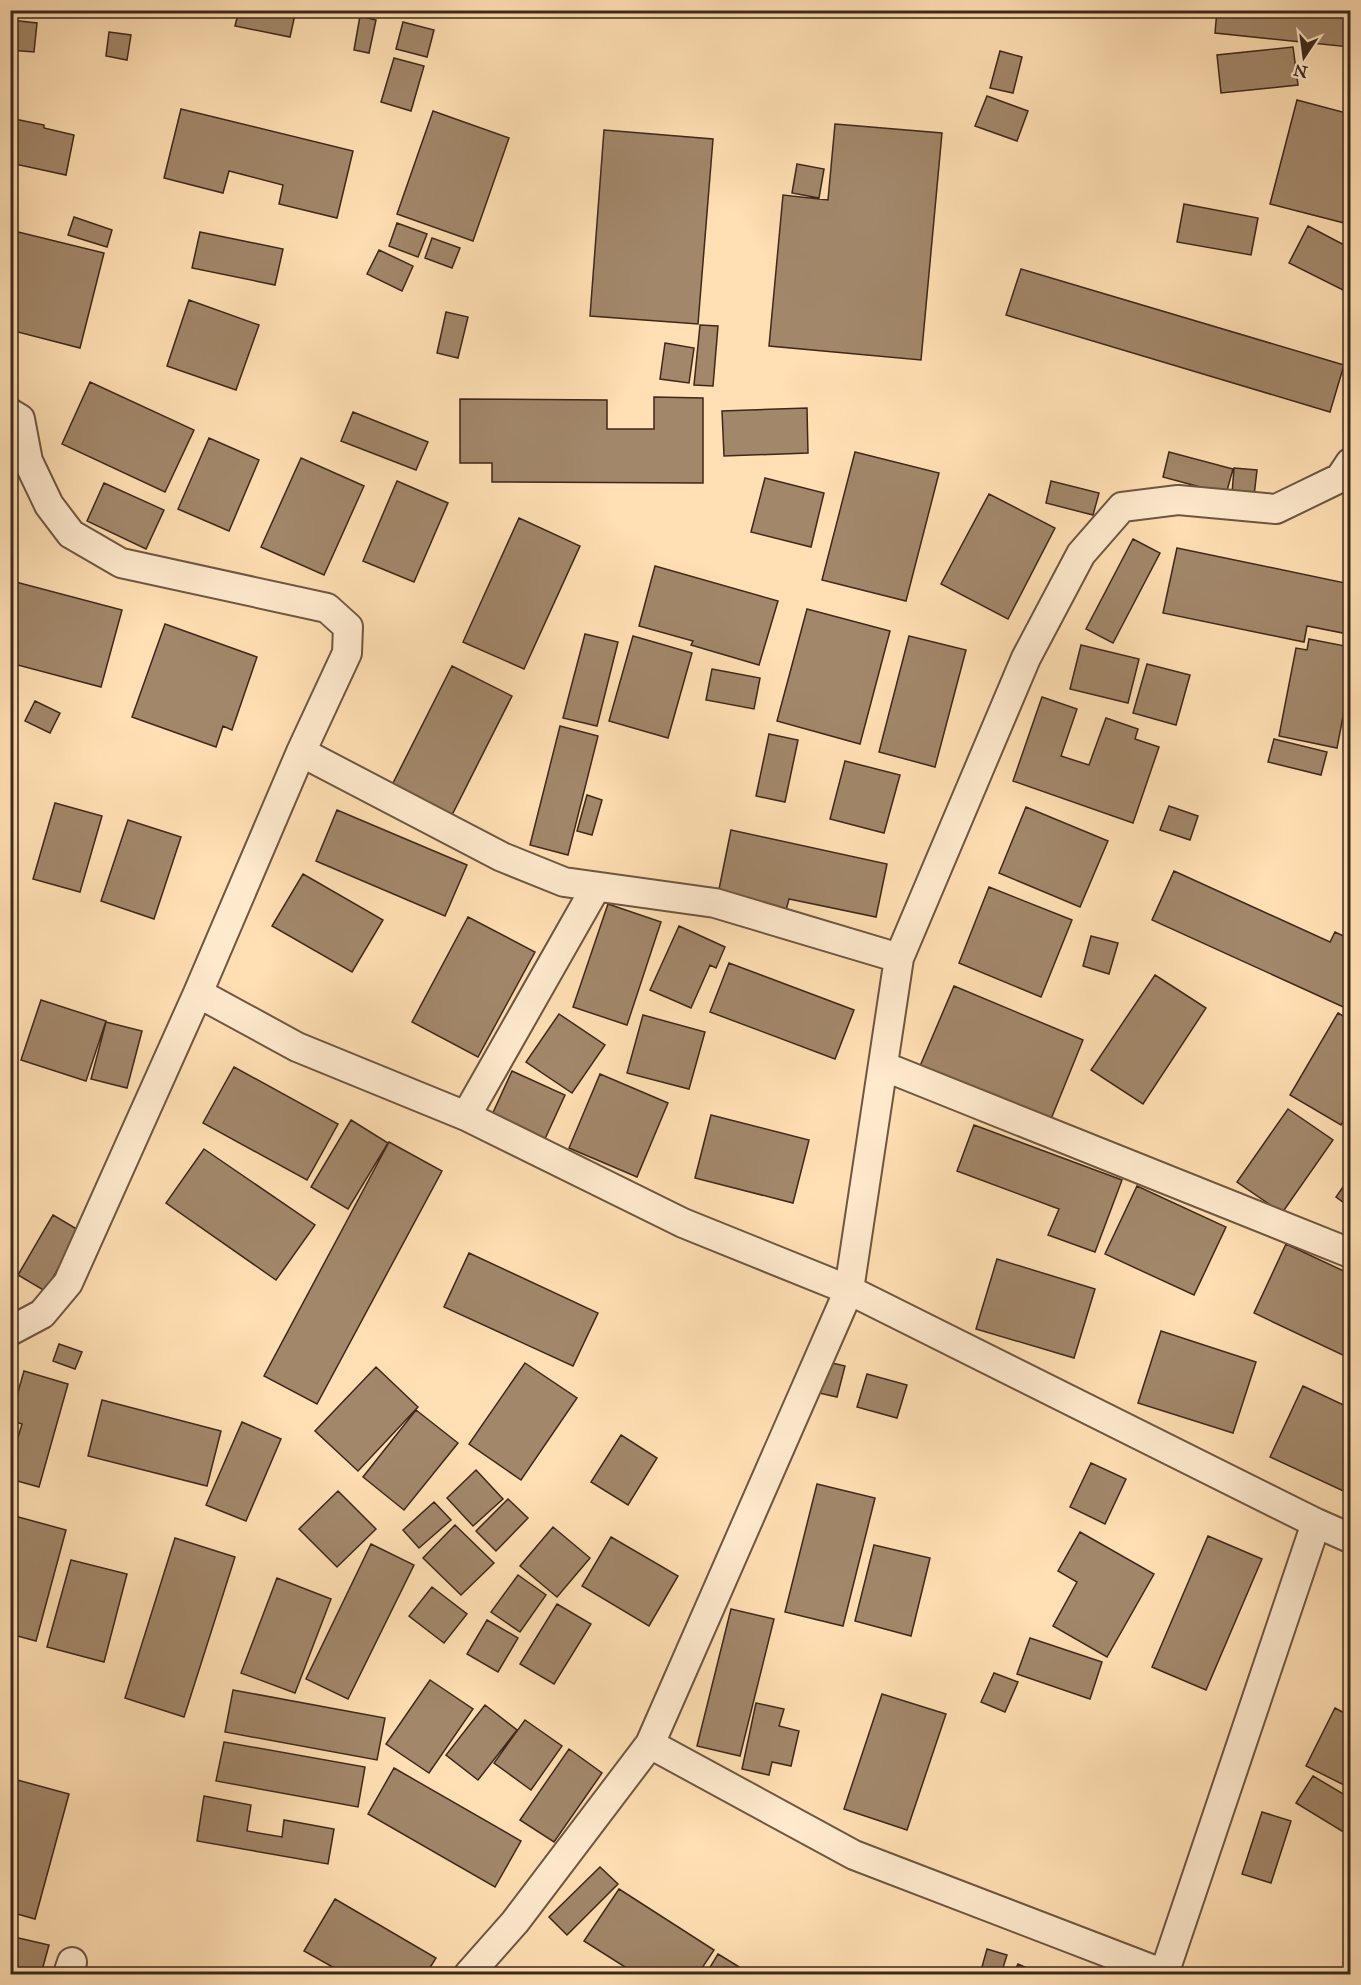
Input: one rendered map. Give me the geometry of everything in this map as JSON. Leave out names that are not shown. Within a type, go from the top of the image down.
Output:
[{"type":"street","points":[[10,413],[20,419],[28,461],[50,505],[71,534],[121,563],[327,608],[348,627],[347,653],[301,752],[198,993],[68,1283],[42,1314],[10,1331]]},
{"type":"street","points":[[469,1974],[515,1922],[650,1744],[849,1290],[899,958],[1026,658],[1081,554],[1122,507],[1178,500],[1276,509],[1340,478],[1350,463]]},
{"type":"street","points":[[301,752],[502,857],[564,882],[715,903],[899,958]]},
{"type":"street","points":[[466,1116],[596,887]]},
{"type":"street","points":[[198,993],[297,1047],[466,1116],[683,1223],[849,1290],[1350,1538]]},
{"type":"street","points":[[883,1066],[1350,1253]]},
{"type":"street","points":[[650,1744],[854,1855],[1164,1974],[1316,1523]]},
{"type":"building","points":[[239,10],[296,10],[290,37],[235,26]]},
{"type":"building","points":[[1217,10],[1299,10],[1350,16],[1350,47],[1215,33]]},
{"type":"building","points":[[360,16],[376,20],[369,53],[354,50]]},
{"type":"building","points":[[10,20],[37,23],[34,52],[10,50]]},
{"type":"building","points":[[403,22],[434,30],[427,57],[396,49]]},
{"type":"building","points":[[109,32],[131,35],[127,60],[106,56]]},
{"type":"building","points":[[1293,47],[1298,85],[1221,93],[1217,55]]},
{"type":"building","points":[[1000,51],[1022,57],[1013,93],[990,88]]},
{"type":"building","points":[[394,58],[424,66],[411,111],[381,102]]},
{"type":"building","points":[[987,96],[1028,111],[1017,141],[975,126]]},
{"type":"building","points":[[1297,100],[1350,114],[1348,224],[1270,204]]},
{"type":"building","points":[[181,109],[353,151],[337,218],[279,204],[283,185],[229,171],[223,193],[164,178]]},
{"type":"building","points":[[433,111],[509,138],[473,241],[397,214]]},
{"type":"building","points":[[10,118],[44,125],[44,128],[74,135],[66,175],[10,163]]},
{"type":"building","points":[[835,124],[942,133],[921,360],[769,346],[783,195],[828,200]]},
{"type":"building","points":[[604,130],[713,139],[698,324],[590,316]]},
{"type":"building","points":[[797,164],[824,169],[819,198],[792,193]]},
{"type":"building","points":[[1184,204],[1258,218],[1251,255],[1177,242]]},
{"type":"building","points":[[74,217],[112,230],[107,247],[68,235]]},
{"type":"building","points":[[397,223],[427,234],[418,257],[389,246]]},
{"type":"building","points":[[1308,226],[1350,248],[1350,275],[1343,290],[1289,263]]},
{"type":"building","points":[[10,230],[104,253],[80,348],[10,330]]},
{"type":"building","points":[[200,232],[283,249],[275,285],[192,268]]},
{"type":"building","points":[[432,238],[460,248],[452,268],[425,258]]},
{"type":"building","points":[[379,250],[413,266],[402,291],[367,274]]},
{"type":"building","points":[[1021,269],[1344,365],[1330,412],[1006,315]]},
{"type":"building","points":[[189,300],[259,325],[236,390],[167,366]]},
{"type":"building","points":[[446,312],[468,317],[458,358],[437,353]]},
{"type":"building","points":[[700,325],[718,326],[713,386],[694,385]]},
{"type":"building","points":[[665,343],[694,348],[689,383],[660,379]]},
{"type":"building","points":[[90,382],[194,430],[165,492],[62,444]]},
{"type":"building","points":[[654,397],[703,398],[703,483],[492,482],[492,463],[460,463],[460,399],[607,400],[607,429],[654,429]]},
{"type":"building","points":[[807,408],[808,453],[724,456],[722,411]]},
{"type":"building","points":[[353,412],[428,442],[416,470],[341,441]]},
{"type":"building","points":[[209,438],[259,460],[229,531],[178,509]]},
{"type":"building","points":[[855,452],[939,473],[906,601],[822,580]]},
{"type":"building","points":[[1169,452],[1233,469],[1226,494],[1163,477]]},
{"type":"building","points":[[301,458],[364,486],[324,575],[261,547]]},
{"type":"building","points":[[1234,468],[1257,470],[1254,496],[1232,494]]},
{"type":"building","points":[[765,478],[824,493],[811,547],[751,532]]},
{"type":"building","points":[[397,481],[448,503],[414,582],[363,561]]},
{"type":"building","points":[[1051,481],[1099,493],[1093,515],[1046,503]]},
{"type":"building","points":[[104,483],[164,510],[146,549],[87,521]]},
{"type":"building","points":[[989,494],[1055,528],[1008,619],[941,584]]},
{"type":"building","points":[[519,518],[580,546],[524,669],[463,642]]},
{"type":"building","points":[[1133,539],[1160,553],[1113,643],[1086,629]]},
{"type":"building","points":[[1177,548],[1350,584],[1348,634],[1307,626],[1304,642],[1163,613]]},
{"type":"building","points":[[655,566],[778,601],[759,665],[691,645],[693,641],[639,626]]},
{"type":"building","points":[[12,581],[122,610],[101,687],[10,663],[10,587]]},
{"type":"building","points":[[807,609],[890,631],[860,744],[777,721]]},
{"type":"building","points":[[165,624],[257,657],[232,730],[223,726],[216,747],[132,717]]},
{"type":"building","points":[[585,634],[618,642],[597,726],[563,718]]},
{"type":"building","points":[[633,636],[692,653],[668,738],[609,721]]},
{"type":"building","points":[[909,636],[966,650],[935,767],[879,752]]},
{"type":"building","points":[[1309,639],[1350,647],[1350,680],[1337,748],[1279,736],[1296,648],[1307,650]]},
{"type":"building","points":[[1081,645],[1139,659],[1128,703],[1070,689]]},
{"type":"building","points":[[1147,664],[1190,675],[1176,725],[1133,713]]},
{"type":"building","points":[[452,666],[512,696],[451,817],[391,787]]},
{"type":"building","points":[[712,669],[760,678],[754,709],[706,700]]},
{"type":"building","points":[[1042,697],[1077,709],[1061,756],[1089,765],[1106,718],[1138,729],[1135,739],[1159,747],[1133,823],[1013,781]]},
{"type":"building","points":[[35,701],[60,713],[50,733],[25,721]]},
{"type":"building","points":[[560,726],[598,736],[568,855],[530,845]]},
{"type":"building","points":[[769,734],[798,740],[785,802],[756,796]]},
{"type":"building","points":[[1274,739],[1327,752],[1321,775],[1268,762]]},
{"type":"building","points":[[845,761],[900,775],[884,833],[830,819]]},
{"type":"building","points":[[587,795],[602,800],[592,835],[577,831]]},
{"type":"building","points":[[55,803],[102,816],[80,892],[33,879]]},
{"type":"building","points":[[1169,806],[1198,816],[1190,840],[1160,830]]},
{"type":"building","points":[[1026,807],[1108,841],[1080,907],[999,873]]},
{"type":"building","points":[[337,810],[467,865],[445,916],[316,861]]},
{"type":"building","points":[[128,820],[181,837],[154,919],[101,901]]},
{"type":"building","points":[[731,830],[887,864],[876,917],[789,899],[785,914],[717,899]]},
{"type":"building","points":[[1174,871],[1330,942],[1335,932],[1350,939],[1350,1010],[1152,920]]},
{"type":"building","points":[[303,874],[383,920],[352,972],[272,926]]},
{"type":"building","points":[[989,887],[1072,920],[1041,997],[959,963]]},
{"type":"building","points":[[608,904],[661,922],[627,1025],[573,1007]]},
{"type":"building","points":[[468,917],[535,952],[478,1057],[412,1022]]},
{"type":"building","points":[[679,926],[725,947],[716,968],[710,965],[691,1008],[650,990]]},
{"type":"building","points":[[1091,936],[1118,943],[1109,974],[1083,966]]},
{"type":"building","points":[[729,963],[854,1010],[835,1059],[710,1012]]},
{"type":"building","points":[[1155,975],[1206,1008],[1143,1104],[1091,1070]]},
{"type":"building","points":[[954,986],[1083,1040],[1051,1119],[920,1066]]},
{"type":"building","points":[[41,1000],[106,1021],[86,1081],[21,1060]]},
{"type":"building","points":[[1338,1013],[1350,1020],[1350,1110],[1341,1125],[1290,1095]]},
{"type":"building","points":[[559,1014],[605,1045],[572,1093],[526,1062]]},
{"type":"building","points":[[643,1015],[705,1032],[689,1089],[627,1073]]},
{"type":"building","points":[[106,1022],[142,1031],[127,1088],[91,1079]]},
{"type":"building","points":[[234,1067],[338,1124],[307,1180],[203,1123]]},
{"type":"building","points":[[512,1071],[565,1095],[544,1141],[491,1117]]},
{"type":"building","points":[[600,1074],[668,1103],[637,1177],[569,1148]]},
{"type":"building","points":[[1288,1109],[1333,1140],[1282,1213],[1237,1182]]},
{"type":"building","points":[[711,1115],[809,1140],[793,1203],[695,1178]]},
{"type":"building","points":[[351,1120],[388,1143],[348,1209],[311,1187]]},
{"type":"building","points":[[974,1125],[1122,1180],[1095,1252],[1048,1235],[1059,1209],[957,1171]]},
{"type":"building","points":[[389,1142],[442,1171],[317,1404],[264,1376]]},
{"type":"building","points":[[204,1149],[315,1225],[276,1280],[166,1203]]},
{"type":"building","points":[[1350,1177],[1350,1207],[1336,1197]]},
{"type":"building","points":[[1137,1186],[1226,1227],[1194,1295],[1105,1254]]},
{"type":"building","points":[[53,1215],[80,1231],[45,1291],[18,1275]]},
{"type":"building","points":[[1286,1244],[1350,1274],[1350,1349],[1347,1357],[1254,1313]]},
{"type":"building","points":[[469,1253],[598,1313],[573,1366],[444,1307]]},
{"type":"building","points":[[997,1259],[1095,1289],[1074,1358],[976,1329]]},
{"type":"building","points":[[1161,1331],[1256,1362],[1233,1433],[1138,1403]]},
{"type":"building","points":[[59,1344],[82,1352],[75,1369],[53,1361]]},
{"type":"building","points":[[828,1362],[845,1366],[837,1397],[819,1393]]},
{"type":"building","points":[[525,1363],[577,1398],[521,1480],[469,1444]]},
{"type":"building","points":[[376,1367],[418,1407],[358,1471],[315,1431]]},
{"type":"building","points":[[24,1371],[68,1384],[39,1487],[10,1479],[10,1464],[22,1424],[10,1420]]},
{"type":"building","points":[[867,1374],[907,1385],[897,1418],[857,1407]]},
{"type":"building","points":[[1303,1386],[1350,1408],[1350,1494],[1270,1457]]},
{"type":"building","points":[[102,1400],[221,1431],[207,1486],[88,1456]]},
{"type":"building","points":[[416,1410],[458,1443],[404,1510],[363,1477]]},
{"type":"building","points":[[242,1422],[281,1439],[246,1521],[206,1505]]},
{"type":"building","points":[[621,1435],[657,1458],[628,1505],[591,1482]]},
{"type":"building","points":[[1091,1463],[1126,1479],[1105,1524],[1070,1507]]},
{"type":"building","points":[[476,1470],[503,1499],[473,1526],[447,1498]]},
{"type":"building","points":[[817,1484],[875,1498],[843,1626],[785,1612]]},
{"type":"building","points":[[338,1491],[376,1529],[337,1567],[299,1529]]},
{"type":"building","points":[[508,1499],[528,1518],[496,1551],[476,1531]]},
{"type":"building","points":[[434,1502],[451,1520],[419,1548],[403,1530]]},
{"type":"building","points":[[11,1515],[66,1530],[36,1641],[10,1634]]},
{"type":"building","points":[[455,1525],[494,1563],[461,1595],[423,1558]]},
{"type":"building","points":[[553,1527],[590,1558],[557,1597],[520,1566]]},
{"type":"building","points":[[1080,1532],[1154,1574],[1107,1657],[1053,1626],[1077,1582],[1058,1571]]},
{"type":"building","points":[[1208,1536],[1262,1559],[1206,1690],[1152,1667]]},
{"type":"building","points":[[611,1537],[678,1576],[649,1626],[582,1586]]},
{"type":"building","points":[[175,1538],[235,1557],[184,1717],[125,1698]]},
{"type":"building","points":[[371,1544],[414,1565],[348,1699],[306,1679]]},
{"type":"building","points":[[874,1545],[930,1558],[911,1636],[855,1621]]},
{"type":"building","points":[[71,1560],[127,1574],[104,1662],[47,1647]]},
{"type":"building","points":[[518,1575],[546,1595],[520,1632],[491,1612]]},
{"type":"building","points":[[277,1578],[331,1599],[295,1693],[241,1673]]},
{"type":"building","points":[[432,1587],[467,1614],[444,1643],[409,1616]]},
{"type":"building","points":[[557,1604],[591,1624],[554,1684],[520,1664]]},
{"type":"building","points":[[731,1609],[774,1619],[740,1756],[697,1746]]},
{"type":"building","points":[[487,1620],[518,1638],[498,1672],[467,1654]]},
{"type":"building","points":[[1030,1638],[1102,1662],[1090,1699],[1017,1674]]},
{"type":"building","points":[[994,1673],[1018,1682],[1005,1712],[981,1702]]},
{"type":"building","points":[[430,1680],[473,1709],[429,1773],[386,1744]]},
{"type":"building","points":[[233,1690],[385,1718],[377,1760],[225,1732]]},
{"type":"building","points":[[882,1694],[946,1714],[907,1830],[844,1809]]},
{"type":"building","points":[[756,1703],[784,1709],[779,1726],[799,1731],[791,1766],[772,1762],[769,1775],[742,1769]]},
{"type":"building","points":[[485,1705],[517,1730],[478,1780],[446,1755]]},
{"type":"building","points":[[1335,1708],[1350,1716],[1350,1788],[1306,1766]]},
{"type":"building","points":[[525,1720],[562,1746],[531,1790],[494,1763]]},
{"type":"building","points":[[224,1742],[365,1767],[358,1807],[216,1781]]},
{"type":"building","points":[[569,1749],[602,1773],[554,1842],[520,1820]]},
{"type":"building","points":[[394,1768],[521,1841],[495,1887],[368,1814]]},
{"type":"building","points":[[1313,1776],[1350,1798],[1350,1836],[1296,1803]]},
{"type":"building","points":[[10,1778],[69,1794],[35,1919],[10,1912]]},
{"type":"building","points":[[204,1796],[251,1805],[247,1831],[282,1837],[284,1820],[334,1829],[328,1864],[197,1841]]},
{"type":"building","points":[[1262,1812],[1291,1821],[1271,1883],[1242,1874]]},
{"type":"building","points":[[600,1867],[618,1884],[567,1935],[549,1917]]},
{"type":"building","points":[[619,1889],[714,1950],[698,1974],[636,1974],[584,1941]]},
{"type":"building","points":[[335,1899],[436,1958],[426,1974],[345,1974],[304,1951]]},
{"type":"building","points":[[10,1936],[49,1945],[41,1974],[10,1974]]},
{"type":"building","points":[[987,1949],[1007,1955],[1001,1974],[980,1974]]},
{"type":"building","points":[[718,1954],[749,1973],[706,1974]]},
{"type":"building","points":[[1018,1964],[1040,1974],[1013,1974]]},
{"type":"building","points":[[143,1969],[173,1974],[142,1974]]}]
